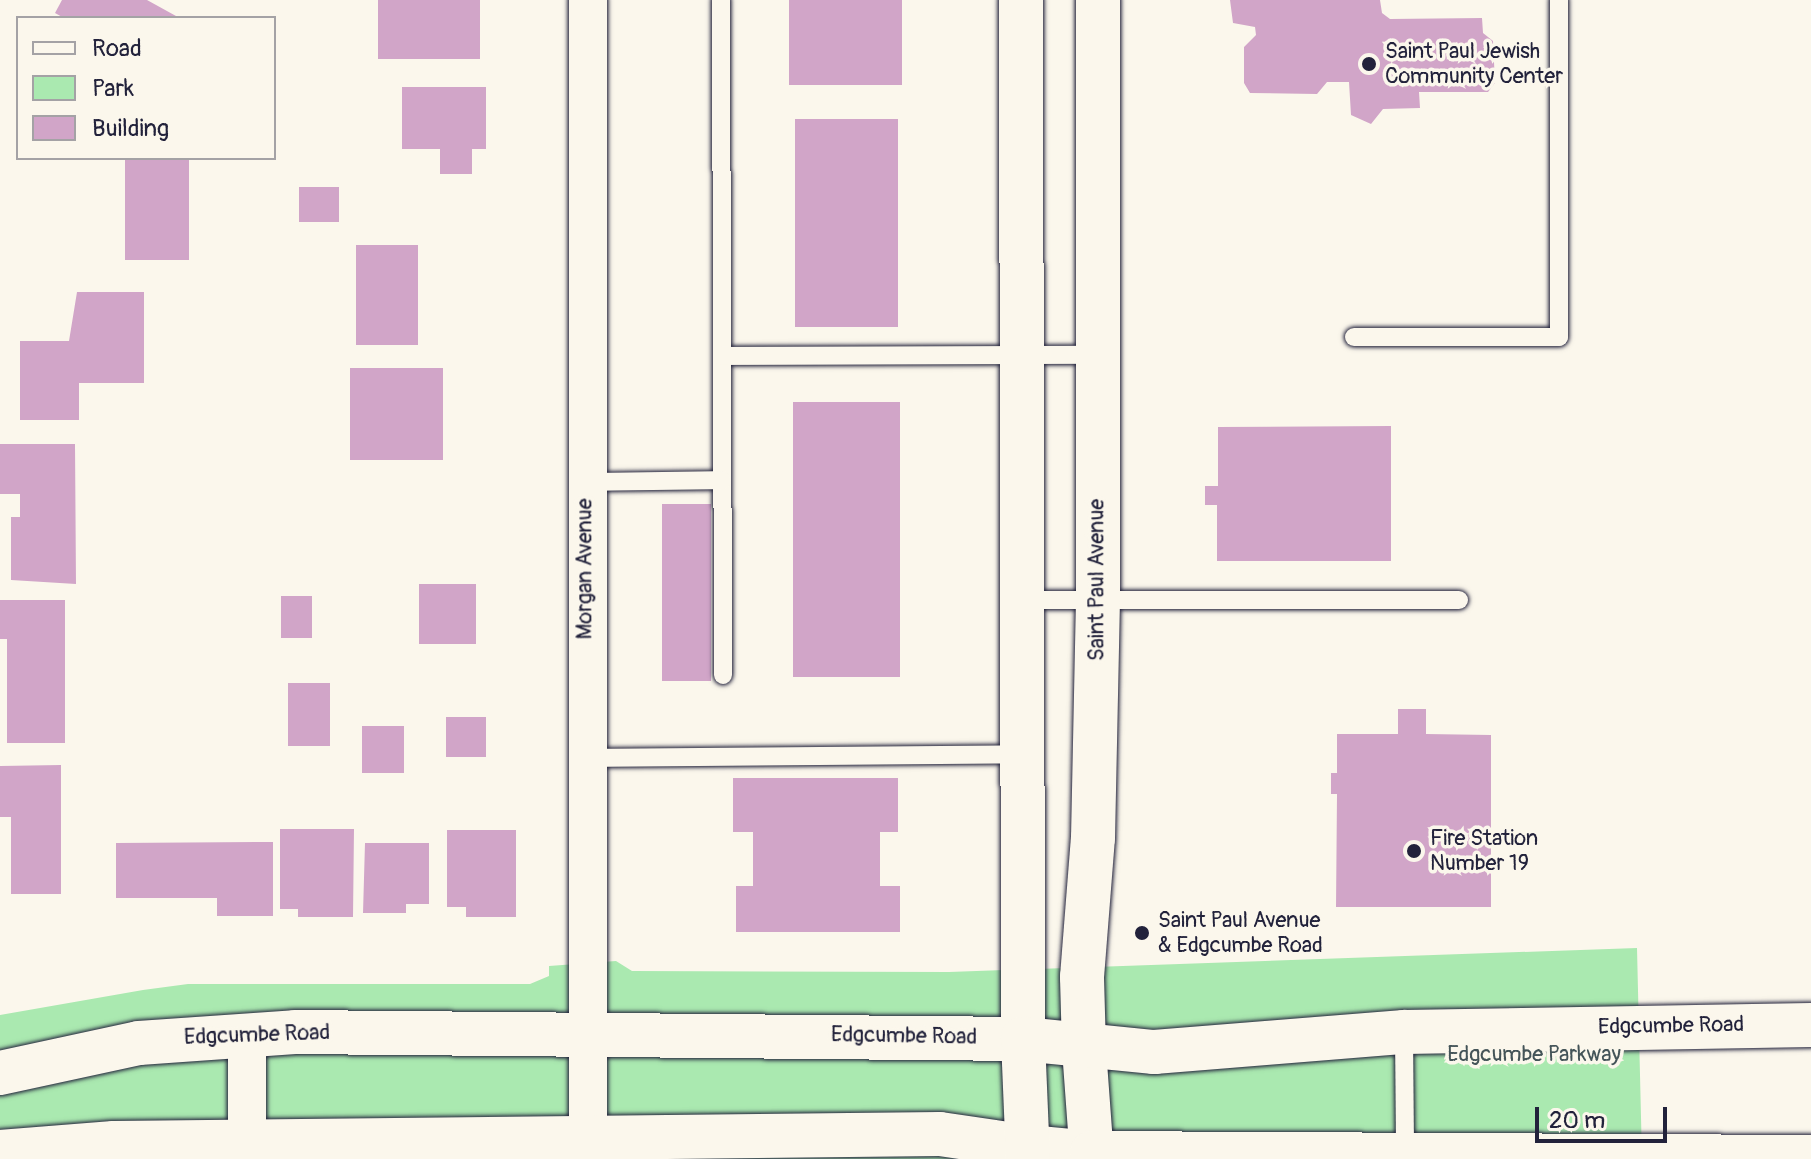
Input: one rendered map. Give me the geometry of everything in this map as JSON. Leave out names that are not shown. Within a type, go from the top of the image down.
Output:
[{"type":"street","name":"Morgan Avenue","points":[[588,0],[585,482],[585,1033],[588,1139]]},
{"type":"street","points":[[1021,0],[1021,754],[1023,1039],[1028,1153]]},
{"type":"street","name":"Saint Paul Avenue","points":[[1092,1156],[1082,977],[1093,838],[1098,600],[1098,0]]},
{"type":"street","name":"Edgcumbe Road","points":[[0,1073],[139,1043],[247,1035],[585,1033],[1023,1039],[1084,1049],[1154,1052],[1404,1032],[1811,1025]]},
{"type":"street","points":[[247,1035],[247,1150]]},
{"type":"street","points":[[0,1152],[114,1143],[247,1150],[588,1139],[955,1134],[1028,1153],[1092,1156],[1811,1157]]},
{"type":"lane","points":[[721,0],[723,675]]},
{"type":"lane","points":[[1354,337],[1559,337],[1559,0]]},
{"type":"lane","points":[[722,356],[1098,355]]},
{"type":"lane","points":[[585,482],[722,480]]},
{"type":"lane","points":[[1021,600],[1459,600]]},
{"type":"lane","points":[[587,758],[1021,754]]},
{"type":"lane","points":[[1404,1032],[1405,1156]]},
{"type":"green space","name":"Edgcumbe Parkway","points":[[1637,948],[1642,1159],[0,1159],[0,1015],[188,984],[530,984],[549,976],[549,966],[616,961],[632,971],[949,972]]},
{"type":"building","points":[[62,0],[147,0],[176,16],[60,16],[55,13]]},
{"type":"building","points":[[378,0],[480,0],[480,59],[378,59]]},
{"type":"building","points":[[789,0],[902,0],[902,85],[789,85]]},
{"type":"building","name":"Saint Paul Jewish Community Center","points":[[1230,0],[1380,0],[1382,13],[1390,19],[1482,18],[1483,33],[1493,41],[1495,83],[1488,92],[1419,92],[1420,108],[1383,109],[1371,124],[1351,115],[1349,82],[1327,82],[1317,94],[1250,93],[1244,83],[1244,47],[1256,35],[1255,27],[1233,23]]},
{"type":"building","points":[[402,87],[486,87],[486,149],[472,149],[472,174],[440,174],[440,149],[402,149]]},
{"type":"building","points":[[795,119],[898,119],[898,327],[795,327]]},
{"type":"building","points":[[125,160],[189,160],[189,260],[125,260]]},
{"type":"building","points":[[299,187],[339,187],[339,222],[299,222]]},
{"type":"building","points":[[356,245],[418,245],[418,345],[356,345]]},
{"type":"building","points":[[77,292],[144,292],[144,383],[79,383],[79,420],[20,420],[20,341],[69,341]]},
{"type":"building","points":[[350,368],[443,368],[443,460],[350,460]]},
{"type":"building","points":[[793,402],[900,402],[900,677],[793,677]]},
{"type":"building","points":[[1391,426],[1391,561],[1217,561],[1217,505],[1205,505],[1205,486],[1218,486],[1218,427]]},
{"type":"building","points":[[0,444],[75,444],[76,584],[11,580],[11,517],[20,517],[20,494],[0,494]]},
{"type":"building","points":[[662,504],[711,504],[711,681],[662,681]]},
{"type":"building","points":[[419,584],[476,584],[476,644],[419,644]]},
{"type":"building","points":[[281,596],[312,596],[312,638],[281,638]]},
{"type":"building","points":[[0,600],[65,600],[65,743],[7,743],[7,639],[0,639]]},
{"type":"building","points":[[288,683],[330,683],[330,746],[288,746]]},
{"type":"building","name":"Fire Station Number 19","points":[[1398,709],[1426,709],[1426,734],[1491,735],[1491,907],[1336,907],[1337,794],[1331,794],[1331,773],[1337,773],[1337,734],[1398,734]]},
{"type":"building","points":[[446,717],[486,717],[486,757],[446,757]]},
{"type":"building","points":[[362,726],[404,726],[404,773],[362,773]]},
{"type":"building","points":[[61,765],[61,894],[11,894],[11,817],[0,817],[0,766]]},
{"type":"building","points":[[733,778],[898,778],[898,832],[880,832],[880,886],[900,886],[900,932],[736,932],[736,886],[753,886],[753,832],[733,832]]},
{"type":"building","points":[[280,829],[354,829],[353,917],[298,917],[298,909],[280,909]]},
{"type":"building","points":[[447,830],[516,830],[516,917],[466,917],[466,907],[447,907]]},
{"type":"building","points":[[273,842],[273,916],[217,916],[217,898],[116,898],[116,843]]},
{"type":"building","points":[[365,843],[429,843],[429,904],[406,904],[406,913],[363,913]]},
{"type":"place","name":"Saint Paul Jewish Community Center","points":[[1369,64]]},
{"type":"place","name":"Fire Station Number 19","points":[[1414,851]]},
{"type":"place","name":"Saint Paul Avenue & Edgcumbe Road","points":[[1142,933]]}]
